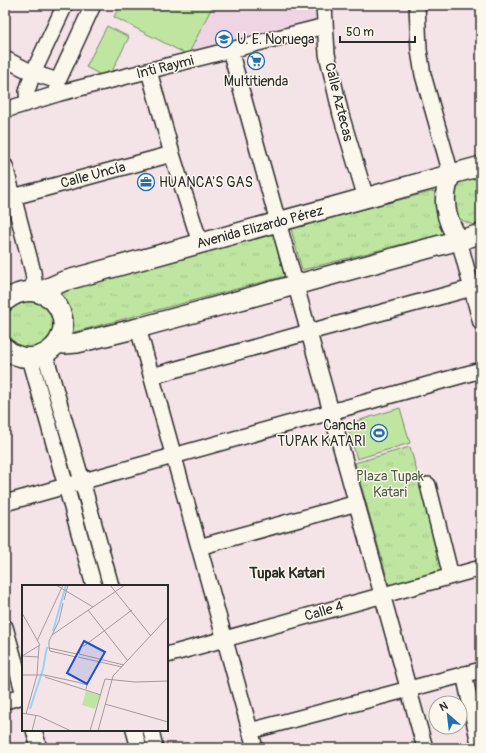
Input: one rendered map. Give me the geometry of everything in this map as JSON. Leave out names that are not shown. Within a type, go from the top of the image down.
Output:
[{"type":"main road","name":"Avenida Elizardo Pérez","points":[[5,301],[14,295],[26,291],[37,292],[64,281],[481,166]]},
{"type":"main road","points":[[450,174],[445,194],[446,208],[449,222],[460,240]]},
{"type":"main road","points":[[26,354],[138,328],[481,234]]},
{"type":"main road","points":[[26,354],[62,331],[62,318],[57,306],[48,296],[37,292]]},
{"type":"street","points":[[28,103],[27,91],[33,73],[65,5]]},
{"type":"street","points":[[5,59],[59,87],[93,5]]},
{"type":"street","name":"Calle Aztecas","points":[[324,5],[327,54],[341,115],[366,198]]},
{"type":"street","points":[[417,5],[419,43],[423,75],[450,174]]},
{"type":"street","name":"Inti Raymi","points":[[5,110],[28,103],[59,87],[149,71],[325,26]]},
{"type":"street","points":[[230,50],[425,748]]},
{"type":"street","points":[[149,71],[172,154],[200,243]]},
{"type":"street","name":"Calle Uncía","points":[[14,197],[172,154]]},
{"type":"street","points":[[5,166],[37,292]]},
{"type":"street","points":[[460,240],[481,322]]},
{"type":"street","points":[[152,376],[472,288]]},
{"type":"street","points":[[138,328],[255,748]]},
{"type":"street","points":[[26,354],[82,481],[111,585]]},
{"type":"street","points":[[26,354],[94,585]]},
{"type":"street","points":[[5,503],[481,370]]},
{"type":"street","points":[[428,485],[451,576]]},
{"type":"street","points":[[199,547],[357,503]]},
{"type":"street","name":"Calle 4","points":[[168,655],[481,568]]},
{"type":"street","points":[[5,627],[22,687]]},
{"type":"street","points":[[250,731],[481,670]]},
{"type":"street","points":[[464,674],[480,748]]},
{"type":"street","points":[[5,701],[22,696]]},
{"type":"street","points":[[34,731],[39,748]]},
{"type":"street","points":[[134,731],[139,748]]},
{"type":"street","points":[[150,731],[155,748]]},
{"type":"shaded area","name":"U. E. Noruega","points":[[213,5],[320,5],[320,17],[316,21],[188,55]]},
{"type":"green space","points":[[120,5],[213,5],[188,55],[114,17]]},
{"type":"green space","points":[[107,26],[129,37],[108,79],[86,67]]},
{"type":"green space","points":[[481,175],[481,224],[475,225],[468,223],[458,216],[454,203],[454,188],[462,180]]},
{"type":"green space","points":[[434,191],[445,233],[302,270],[291,228]]},
{"type":"green space","points":[[272,231],[285,276],[67,334],[70,320],[70,310],[65,301],[55,291]]},
{"type":"green space","points":[[25,301],[35,301],[47,308],[54,320],[54,330],[47,342],[35,349],[25,349],[17,345],[10,338],[6,330],[6,320],[10,312],[17,305]]},
{"type":"green space","name":"Cancha TUPAK KATARI","points":[[400,408],[410,443],[357,459],[347,424]]},
{"type":"green space","name":"Plaza Tupak Katari","points":[[410,447],[445,572],[390,588],[355,463]]},
{"type":"place","name":"U. E. Noruega","points":[[224,39]]},
{"type":"place","name":"Multitienda","points":[[256,61]]},
{"type":"place","name":"HUANCA'S GAS","points":[[146,182]]},
{"type":"place","name":"Cancha TUPAK KATARI","points":[[379,433]]},
{"type":"district","name":"Tupak Katari","points":[[287,573]]}]
